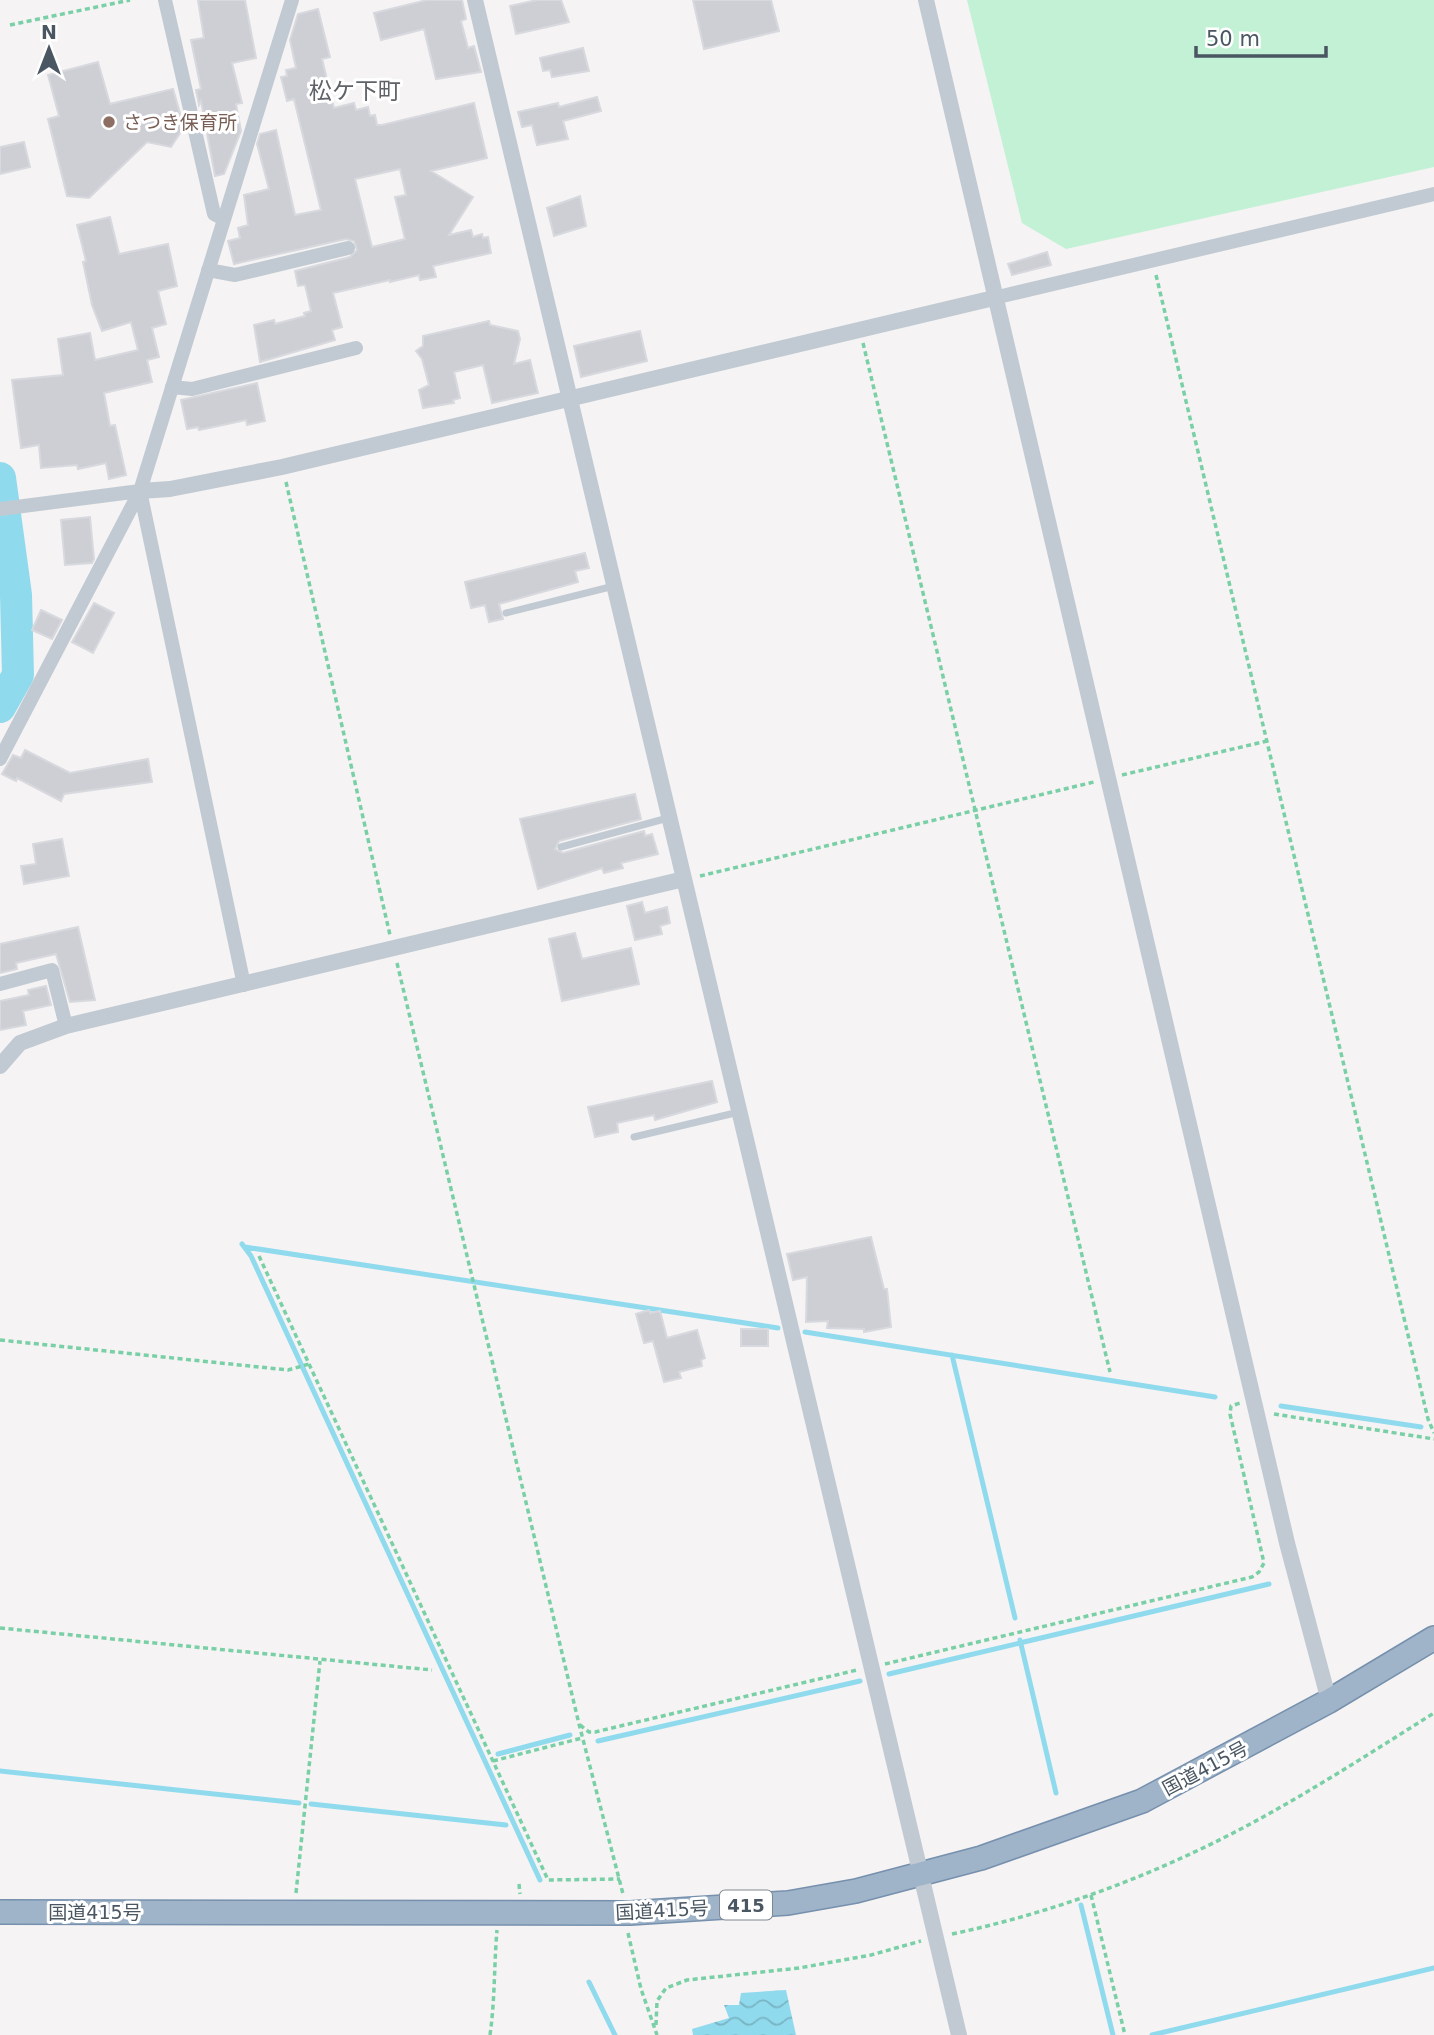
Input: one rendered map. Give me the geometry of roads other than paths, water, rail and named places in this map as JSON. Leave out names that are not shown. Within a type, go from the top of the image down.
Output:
[{"type":"highway","name":"国道415号","points":[[0,1912],[626,1913],[788,1903],[856,1891],[982,1858],[1142,1801],[1329,1701],[1434,1638]]},
{"type":"street","points":[[165,0],[214,214],[224,219]]},
{"type":"street","points":[[0,759],[140,491],[292,0]]},
{"type":"street","points":[[475,0],[959,2035]]},
{"type":"street","points":[[926,0],[998,297],[1315,1656],[1329,1701]]},
{"type":"street","points":[[0,509],[170,489],[282,467],[1434,194]]},
{"type":"street","points":[[208,270],[234,275],[348,248]]},
{"type":"street","points":[[172,387],[192,389],[356,348]]},
{"type":"street","points":[[140,491],[244,985]]},
{"type":"street","points":[[0,1066],[20,1043],[66,1026],[684,879]]},
{"type":"street","points":[[0,984],[52,970],[66,1026]]},
{"type":"lane","points":[[506,613],[615,586]]},
{"type":"lane","points":[[561,847],[670,817]]},
{"type":"lane","points":[[634,1137],[740,1112]]},
{"type":"water","points":[[786,1990],[796,2035],[693,2035],[692,2029],[729,2018],[724,2005],[739,2005],[741,1993]]},
{"type":"waterway","points":[[0,478],[16,595],[18,675],[0,707]]},
{"type":"waterway","points":[[242,1244],[251,1256],[540,1880]]},
{"type":"waterway","points":[[245,1247],[778,1328]]},
{"type":"waterway","points":[[805,1332],[1215,1397]]},
{"type":"waterway","points":[[952,1355],[1015,1618]]},
{"type":"waterway","points":[[1281,1406],[1421,1427]]},
{"type":"waterway","points":[[889,1674],[1269,1584]]},
{"type":"waterway","points":[[1020,1640],[1056,1793]]},
{"type":"waterway","points":[[598,1741],[860,1681]]},
{"type":"waterway","points":[[498,1754],[570,1735]]},
{"type":"waterway","points":[[0,1771],[299,1803]]},
{"type":"waterway","points":[[311,1804],[506,1825]]},
{"type":"waterway","points":[[1081,1905],[1113,2035]]},
{"type":"waterway","points":[[1152,2035],[1434,1968]]},
{"type":"waterway","points":[[589,1982],[615,2035]]},
{"type":"place","name":"さつき保育所","points":[[109,122]]},
{"type":"district","name":"松ケ下町","points":[[355,91]]}]
